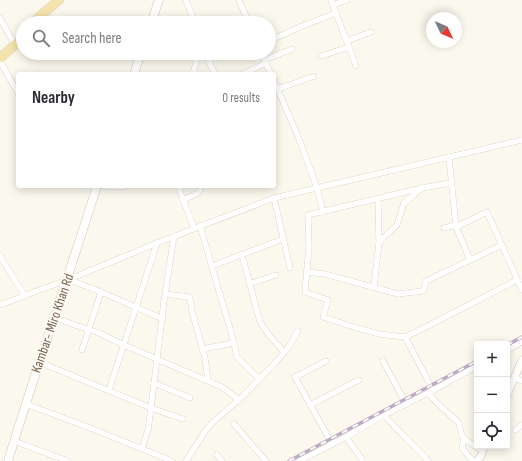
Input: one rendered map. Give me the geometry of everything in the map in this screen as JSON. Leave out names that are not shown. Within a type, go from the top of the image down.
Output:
[{"type":"main road","points":[[38,16],[49,4],[59,0]]},
{"type":"main road","points":[[48,16],[67,0]]},
{"type":"main road","points":[[153,16],[159,0]]},
{"type":"main road","points":[[0,50],[16,36]]},
{"type":"main road","points":[[0,58],[16,44]]},
{"type":"main road","points":[[135,72],[139,60]]},
{"type":"main road","name":"Kambar- Miro Khan Rd","points":[[8,461],[96,188]]},
{"type":"street","points":[[186,0],[192,16]]},
{"type":"street","points":[[239,0],[246,16]]},
{"type":"street","points":[[347,0],[332,3],[356,66]]},
{"type":"street","points":[[276,38],[336,13]]},
{"type":"street","points":[[0,18],[12,40]]},
{"type":"street","points":[[347,41],[371,32]]},
{"type":"street","points":[[321,56],[349,48]]},
{"type":"street","points":[[276,57],[292,49]]},
{"type":"street","points":[[194,72],[197,60]]},
{"type":"street","points":[[208,60],[214,72]]},
{"type":"street","points":[[247,72],[269,60]]},
{"type":"street","points":[[0,61],[16,89]]},
{"type":"street","points":[[265,62],[270,72]]},
{"type":"street","points":[[314,76],[277,92],[298,136],[317,188],[323,212]]},
{"type":"street","points":[[0,306],[174,236],[274,198],[522,140]]},
{"type":"street","points":[[449,156],[456,226],[470,260]]},
{"type":"street","points":[[451,183],[422,188],[308,215],[310,232],[305,292],[328,300],[323,317],[378,334],[405,337],[517,280]]},
{"type":"street","points":[[179,188],[183,200],[197,227],[212,266],[237,357],[259,379]]},
{"type":"street","points":[[183,200],[198,193],[201,188]]},
{"type":"street","points":[[379,243],[398,225],[404,203],[422,188]]},
{"type":"street","points":[[274,198],[290,268]]},
{"type":"street","points":[[374,287],[379,243],[378,199]]},
{"type":"street","points":[[444,228],[456,226],[488,212],[522,290]]},
{"type":"street","points":[[142,448],[148,430],[174,236]]},
{"type":"street","points":[[212,266],[283,239]]},
{"type":"street","points":[[109,390],[157,243]]},
{"type":"street","points":[[306,272],[325,274],[398,294],[423,291],[426,282],[502,245]]},
{"type":"street","points":[[242,255],[260,322],[284,352]]},
{"type":"street","points":[[0,256],[25,296]]},
{"type":"street","points":[[249,284],[276,275]]},
{"type":"street","points":[[67,280],[101,292],[163,319]]},
{"type":"street","points":[[82,350],[101,292]]},
{"type":"street","points":[[166,294],[189,297],[202,349],[208,381]]},
{"type":"street","points":[[54,317],[100,334],[222,386],[239,400]]},
{"type":"street","points":[[186,461],[206,430],[213,422],[239,400],[259,379],[284,352],[298,331]]},
{"type":"street","points":[[405,337],[437,403],[459,423],[461,433],[464,438],[474,444]]},
{"type":"street","points":[[510,348],[522,342]]},
{"type":"street","points":[[202,349],[234,343]]},
{"type":"street","points":[[510,384],[519,379],[522,360]]},
{"type":"street","points":[[326,361],[295,377],[332,444]]},
{"type":"street","points":[[383,361],[406,404]]},
{"type":"street","points":[[39,362],[151,408],[183,419]]},
{"type":"street","points":[[299,461],[474,368]]},
{"type":"street","points":[[310,405],[359,380]]},
{"type":"street","points":[[154,383],[190,398]]},
{"type":"street","points":[[26,404],[98,430],[172,461]]},
{"type":"street","points":[[384,415],[428,461]]},
{"type":"street","points":[[234,424],[266,461]]},
{"type":"street","points":[[515,430],[522,425]]},
{"type":"street","points":[[346,437],[363,461]]},
{"type":"street","points":[[464,438],[462,448],[473,461]]},
{"type":"street","points":[[14,441],[68,461]]},
{"type":"street","points":[[477,461],[482,454],[483,449]]},
{"type":"street","points":[[217,455],[222,461]]},
{"type":"street","points":[[418,461],[424,456]]},
{"type":"railway","points":[[510,343],[522,337]]},
{"type":"railway","points":[[289,461],[474,363]]}]
